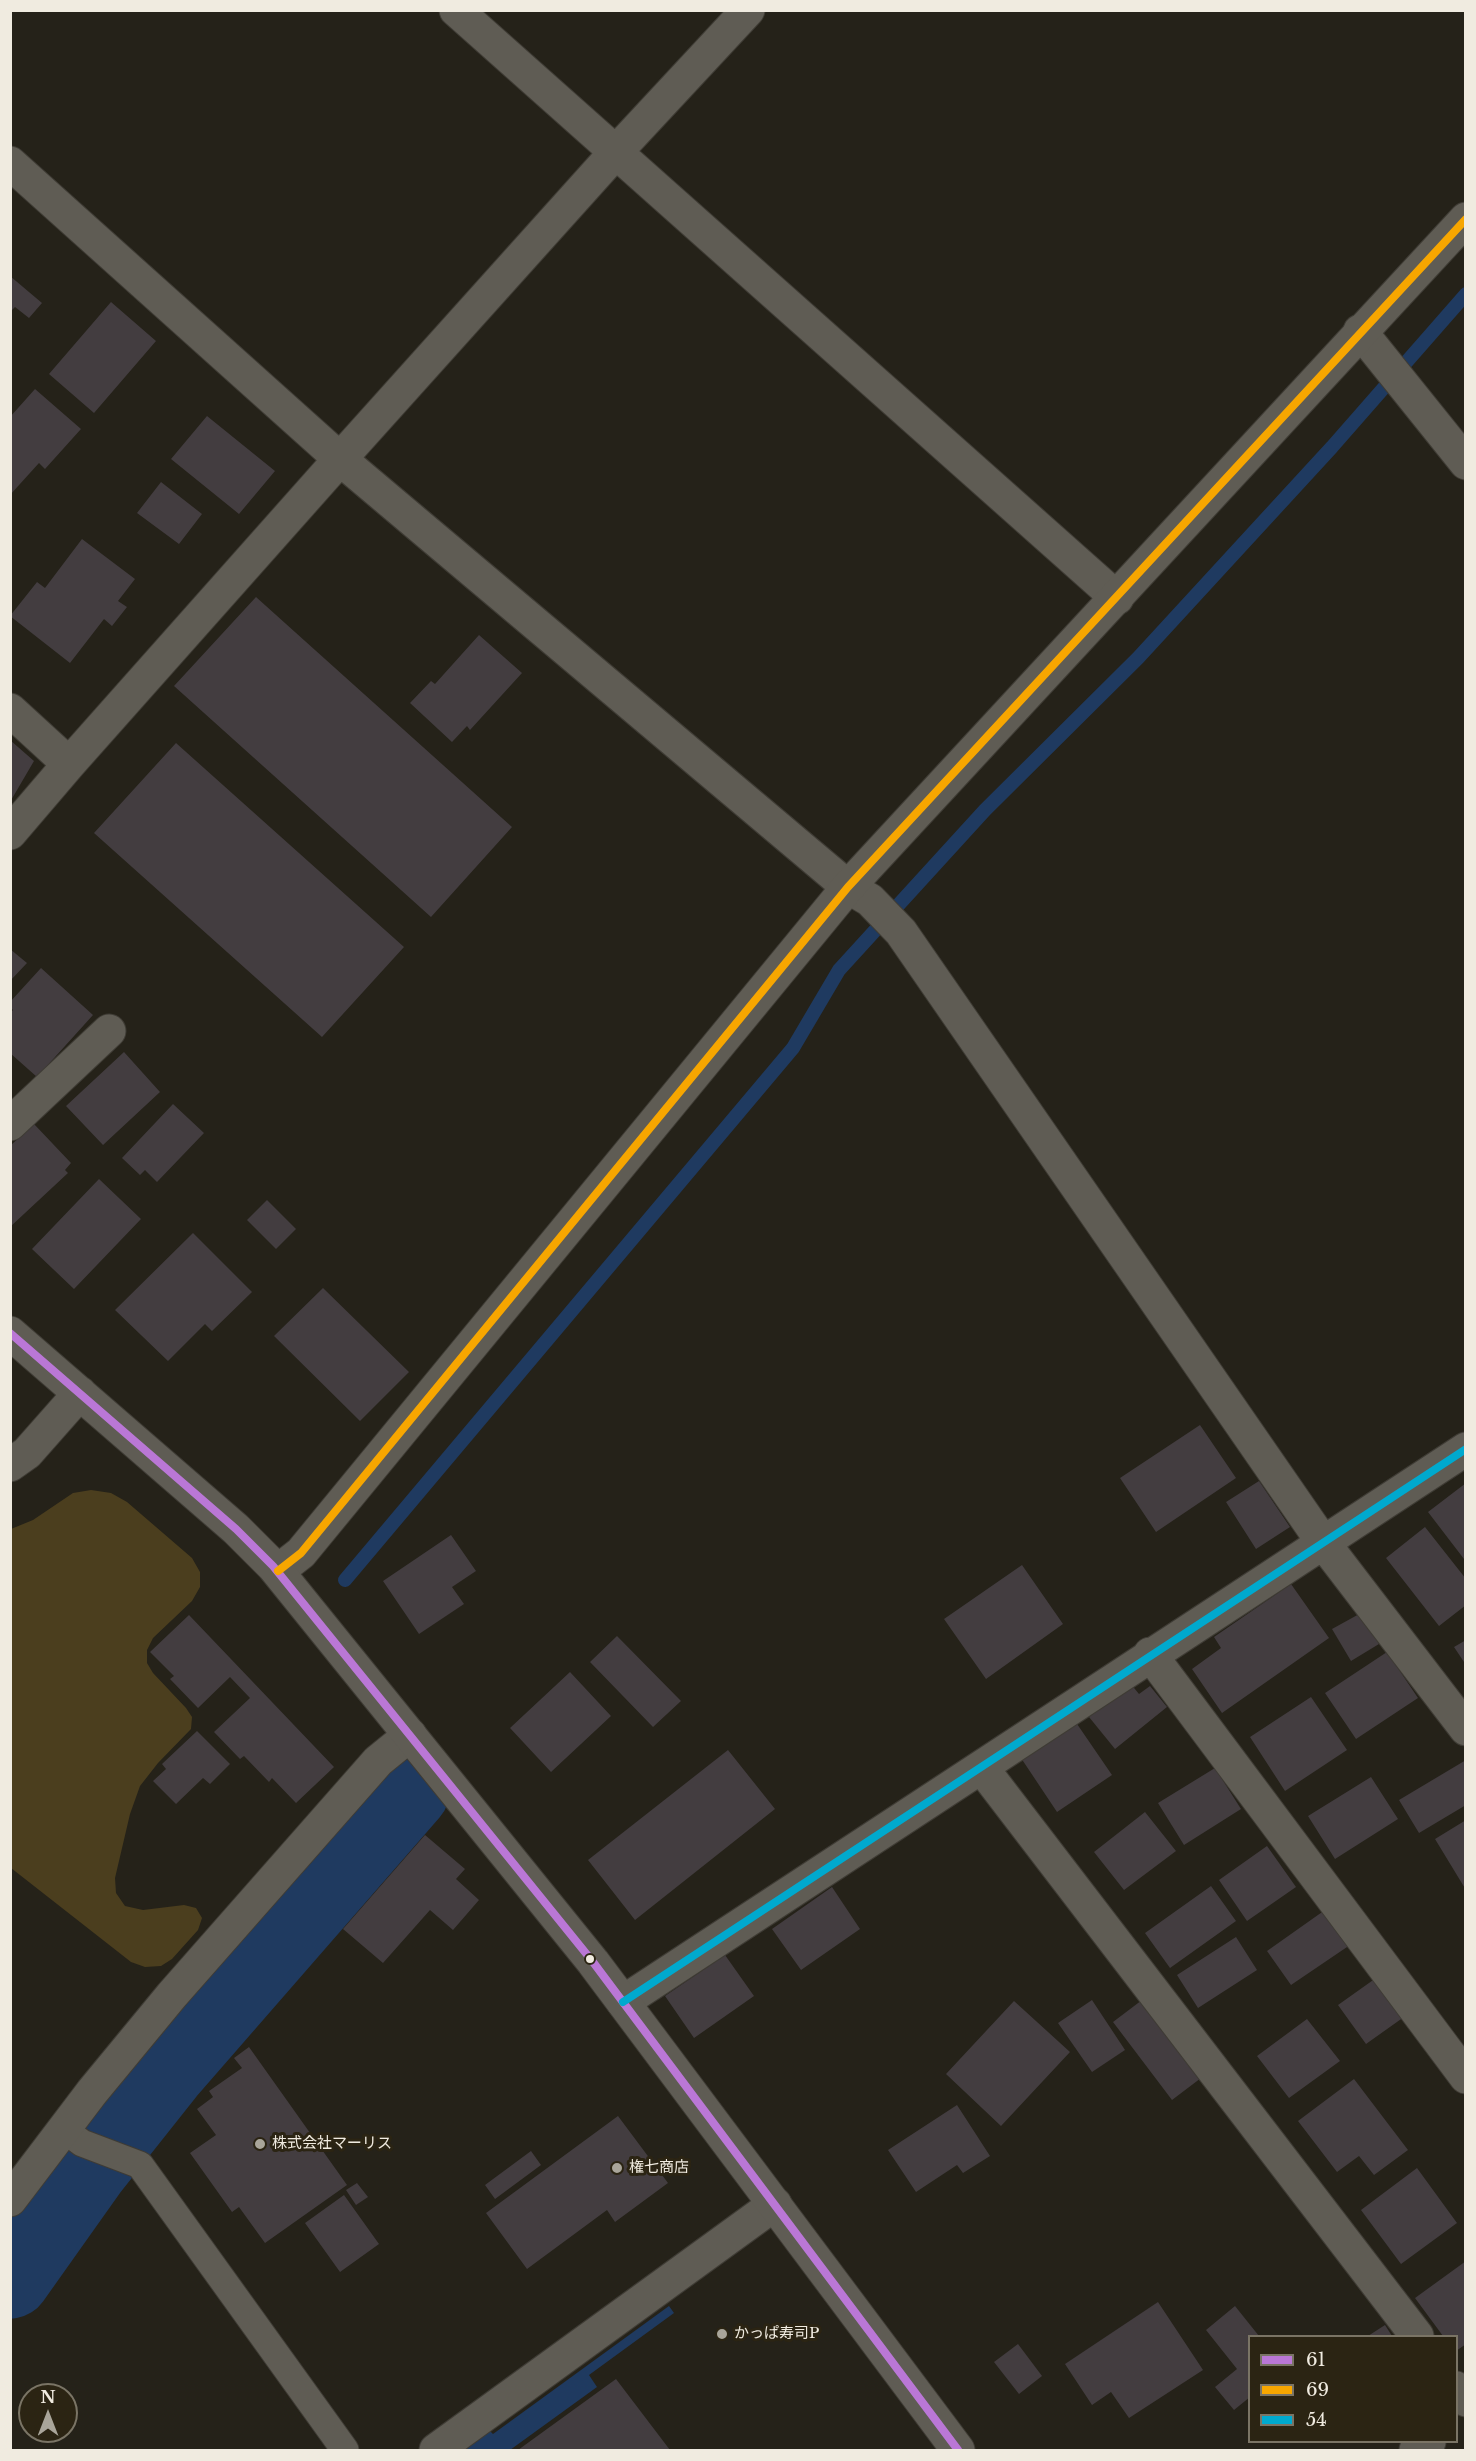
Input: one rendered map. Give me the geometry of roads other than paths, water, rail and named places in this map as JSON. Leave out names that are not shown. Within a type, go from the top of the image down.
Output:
[{"type":"street","points":[[456,10],[1117,598]]},
{"type":"street","points":[[10,833],[340,459],[615,153],[748,10]]},
{"type":"street","points":[[10,164],[340,459],[859,894],[901,932],[1322,1541],[1466,1729]]},
{"type":"street","points":[[278,1571],[301,1553],[859,894],[1117,598],[1368,341],[1466,219]]},
{"type":"street","points":[[1368,341],[1466,463]]},
{"type":"street","points":[[10,710],[69,764]]},
{"type":"street","points":[[10,1124],[109,1031]]},
{"type":"street","points":[[10,1333],[236,1529],[278,1571],[623,2002],[958,2451]]},
{"type":"street","points":[[10,1465],[27,1454],[80,1393]]},
{"type":"street","points":[[623,2002],[982,1768],[1149,1654],[1466,1449]]},
{"type":"street","points":[[1149,1654],[1466,2077]]},
{"type":"street","points":[[10,2200],[73,2136],[172,1995],[370,1770],[410,1735]]},
{"type":"street","points":[[982,1768],[1415,2335]]},
{"type":"street","points":[[436,2451],[775,2204]]},
{"type":"lane","points":[[73,2136],[140,2164],[345,2451]]},
{"type":"water","points":[[669,2306],[674,2313],[589,2375],[597,2387],[510,2450],[459,2450],[488,2429],[493,2434]]},
{"type":"waterway","points":[[345,1580],[793,1048],[839,970],[985,810],[1138,658],[1332,447],[1466,294]]},
{"type":"waterway","points":[[10,2278],[88,2168],[165,2071],[409,1791]]},
{"type":"place","name":"株式会社マーリス","points":[[260,2144]]},
{"type":"place","name":"権七商店","points":[[617,2168]]},
{"type":"place","name":"かっぱ寿司P","points":[[722,2334]]}]
